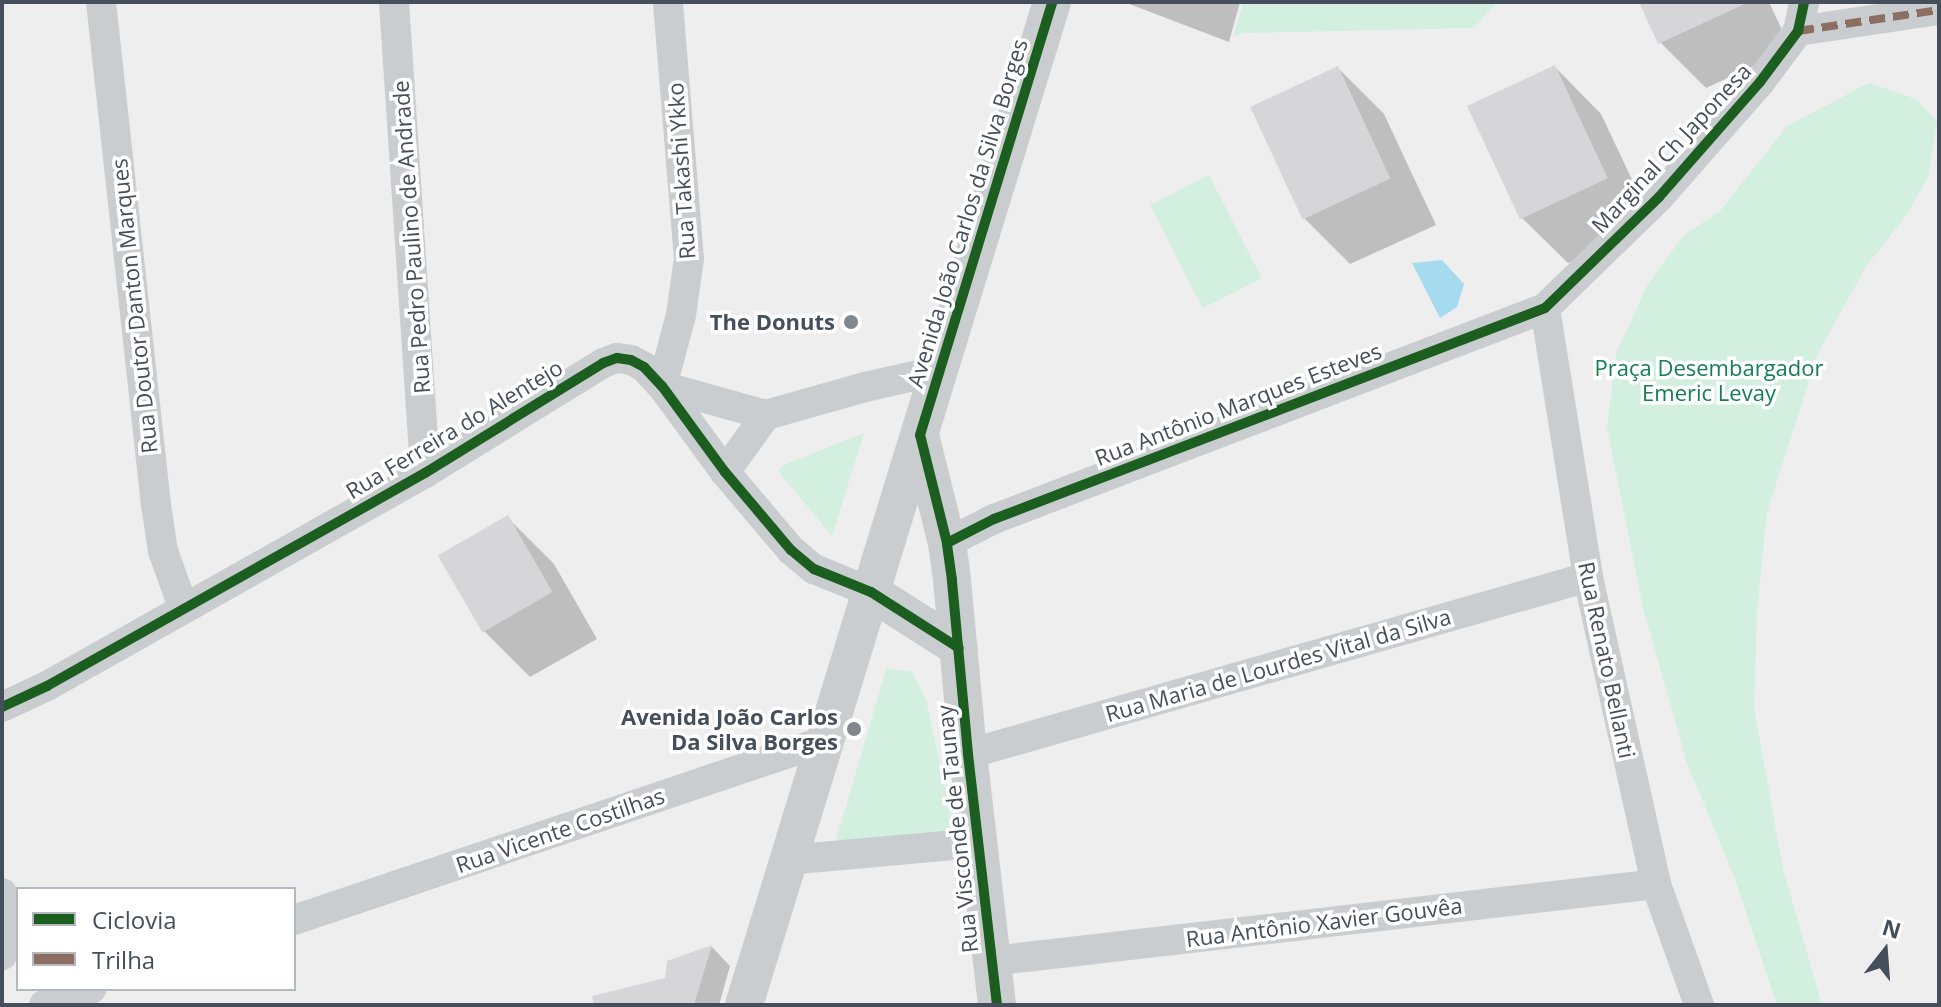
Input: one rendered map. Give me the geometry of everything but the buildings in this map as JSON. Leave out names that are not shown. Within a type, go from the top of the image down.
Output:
[{"type":"street","name":"Rua Doutor Danton Marques","points":[[101,2],[156,505],[163,551],[183,607]]},
{"type":"street","name":"Rua Pedro Paulino de Andrade","points":[[394,2],[425,473]]},
{"type":"street","name":"Rua Takashi Ykko","points":[[662,386],[681,315],[689,259],[668,2]]},
{"type":"street","name":"Avenida João Carlos da Silva Borges","points":[[744,1005],[1052,2]]},
{"type":"street","points":[[1801,16],[1939,10]]},
{"type":"street","name":"Marginal Ch Japonesa","points":[[1545,308],[1659,197],[1760,82],[1801,16]]},
{"type":"street","name":"Rua Antônio Marques Esteves","points":[[947,543],[994,519],[1545,308]]},
{"type":"street","name":"Rua Renato Bellanti","points":[[1545,308],[1588,577],[1656,884],[1699,1005]]},
{"type":"street","name":"Rua Ferreira do Alentejo","points":[[2,707],[47,686],[425,473],[603,363],[617,358],[631,360],[644,367],[662,386],[725,472],[791,550],[814,569],[871,592]]},
{"type":"street","points":[[662,386],[766,415],[941,370]]},
{"type":"street","points":[[725,472],[766,415]]},
{"type":"street","name":"Rua Visconde de Taunay","points":[[920,435],[947,543],[997,1005]]},
{"type":"street","name":"Rua Maria de Lourdes Vital da Silva","points":[[968,754],[1588,577]]},
{"type":"street","points":[[871,592],[959,648]]},
{"type":"street","name":"Rua Vicente Costilhas","points":[[296,919],[827,740]]},
{"type":"street","points":[[787,860],[978,843]]},
{"type":"street","name":"Rua Antônio Xavier Gouvêa","points":[[992,961],[1656,884]]},
{"type":"street","points":[[2,893],[8,924],[2,955]]},
{"type":"street","points":[[44,1005],[85,991]]},
{"type":"green space","points":[[1244,2],[1497,2],[1474,28],[1244,33],[1233,37]]},
{"type":"green space","name":"Praça Desembargador Emeric Levay","points":[[1869,83],[1916,99],[1937,121],[1928,177],[1905,217],[1867,265],[1818,353],[1767,512],[1757,614],[1754,708],[1783,869],[1822,1005],[1777,1005],[1734,876],[1687,763],[1643,608],[1607,427],[1616,354],[1648,284],[1683,236],[1720,211],[1787,126]]},
{"type":"green space","points":[[1209,175],[1262,278],[1203,308],[1150,205]]},
{"type":"green space","points":[[864,433],[832,536],[778,471],[782,466]]},
{"type":"green space","points":[[886,669],[911,671],[926,700],[955,833],[836,841]]},
{"type":"water","points":[[1442,260],[1464,284],[1457,307],[1440,318],[1412,263]]},
{"type":"marked path","points":[[1798,31],[1939,10]]},
{"type":"cycle path","points":[[997,1005],[968,754],[952,580],[947,543],[920,435],[1052,2]]},
{"type":"cycle path","points":[[947,543],[994,519],[1545,308],[1659,197],[1760,82],[1798,31],[1804,2]]},
{"type":"cycle path","points":[[2,707],[47,686],[425,473],[603,363],[617,358],[631,360],[644,367],[662,386],[725,472],[791,550],[814,569],[871,592],[959,648]]},
{"type":"place","name":"The Donuts","points":[[851,322]]},
{"type":"place","name":"Avenida João Carlos Da Silva Borges","points":[[854,729]]}]
